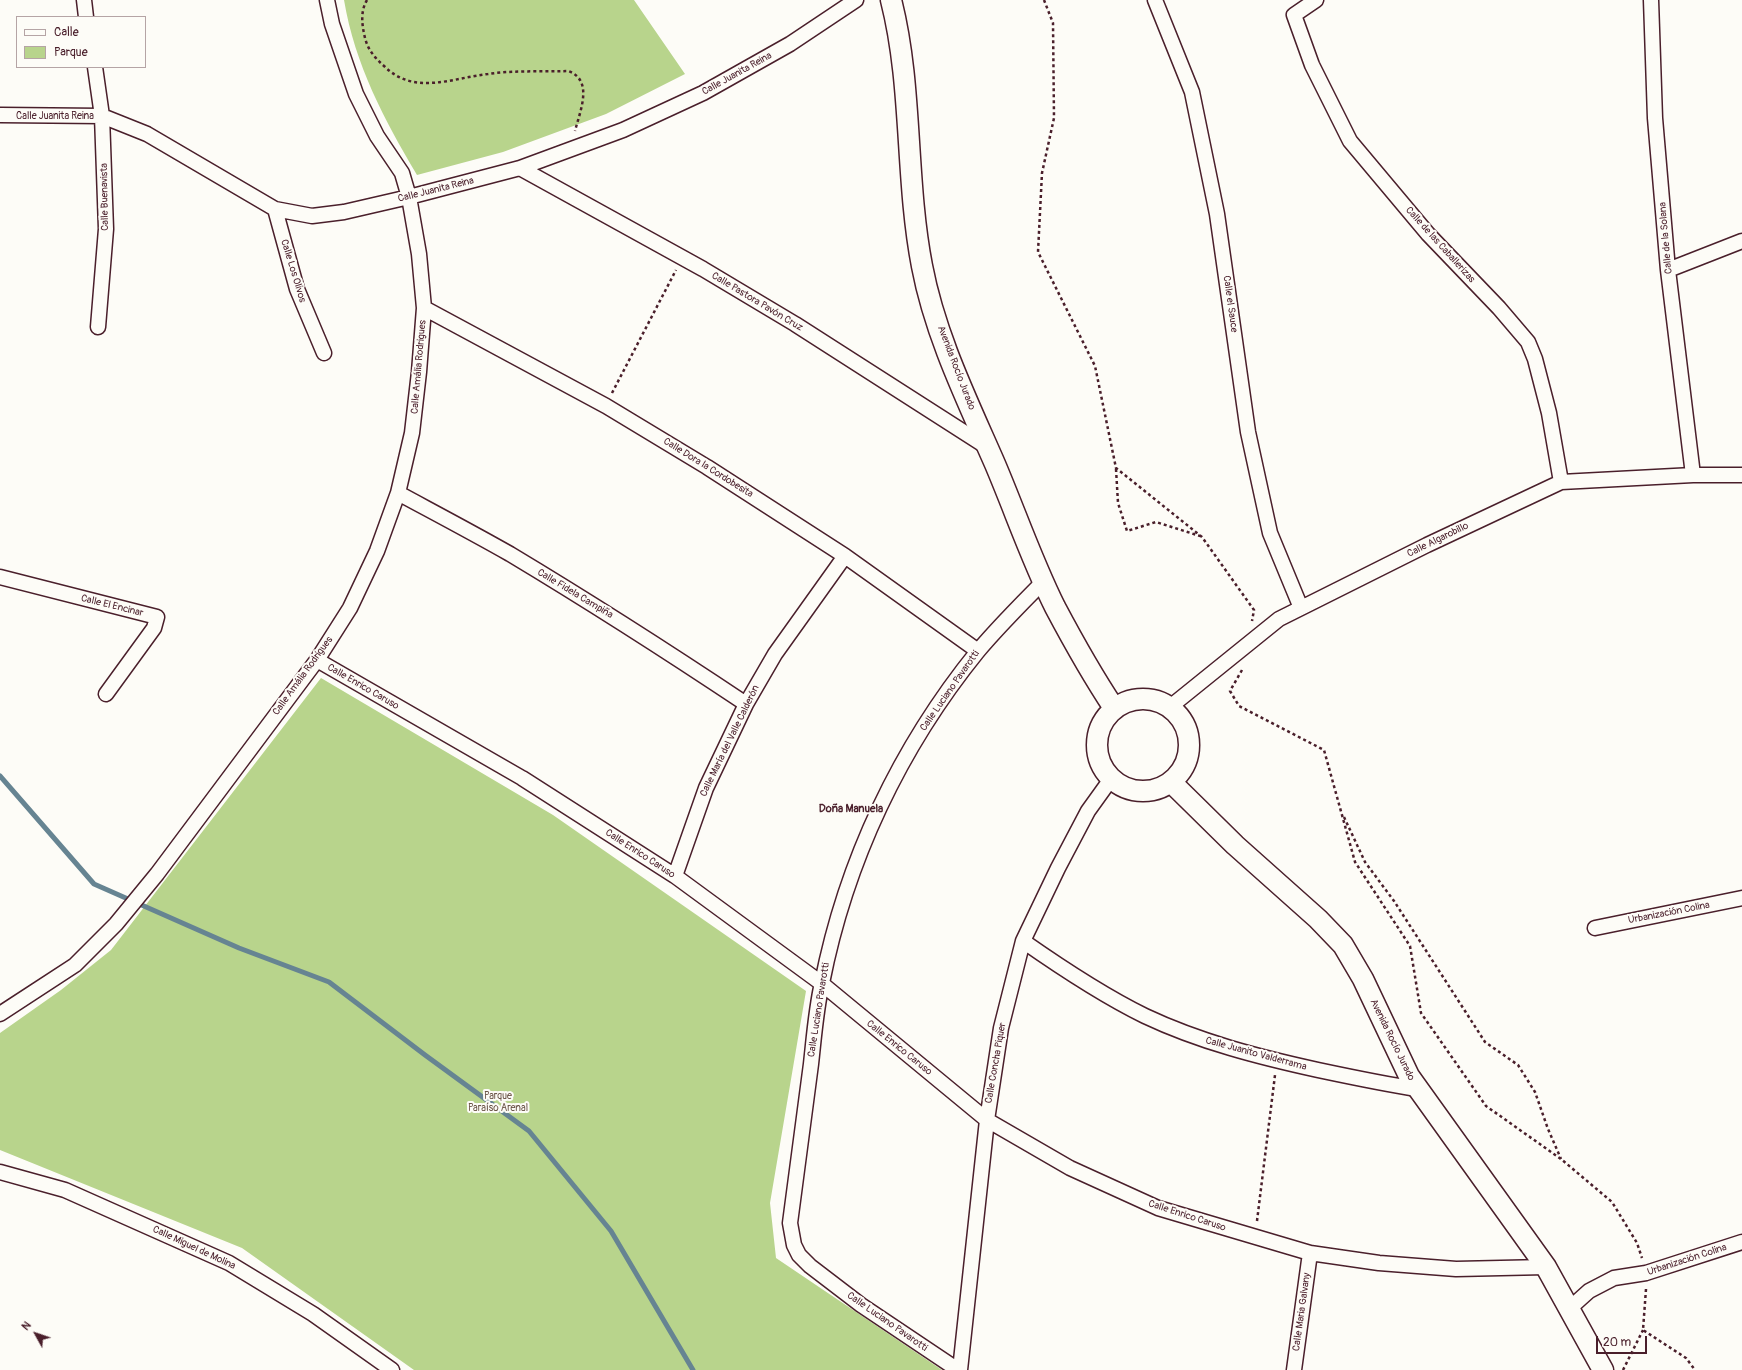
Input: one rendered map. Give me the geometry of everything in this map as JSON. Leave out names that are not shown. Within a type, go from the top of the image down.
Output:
[{"type":"street","points":[[84,0],[86,16]]},
{"type":"street","name":"Calle Amália Rodrigues","points":[[0,1014],[75,965],[116,924],[157,874],[317,660],[353,600],[377,551],[398,493],[412,433],[419,372],[424,308],[419,254],[409,197],[402,173],[377,136],[356,94],[332,24],[327,0]]},
{"type":"street","name":"Calle Juanita Reina","points":[[0,115],[102,116],[147,134],[276,209],[312,216],[344,212],[409,197],[520,168],[623,130],[703,93],[790,44],[856,0]]},
{"type":"street","name":"Avenida Rocío Jurado","points":[[891,0],[896,18],[901,57],[912,191],[922,266],[948,353],[1054,605],[1092,675],[1114,708]]},
{"type":"street","name":"Calle el Sauce","points":[[1155,0],[1192,92],[1217,214],[1248,432],[1270,533],[1301,608]]},
{"type":"street","name":"Calle de las Caballerizas","points":[[1316,0],[1294,15],[1312,65],[1350,141],[1428,234],[1499,308],[1528,342],[1535,359],[1549,413],[1561,482]]},
{"type":"street","name":"Calle de la Solana","points":[[1651,0],[1655,118],[1668,270],[1693,475]]},
{"type":"street","name":"Calle Buenavista","points":[[94,68],[102,116],[106,229],[98,326]]},
{"type":"street","name":"Calle Pastora Pavón Cruz","points":[[520,168],[682,258],[795,324],[987,447]]},
{"type":"street","name":"Calle Los Olivos","points":[[276,209],[296,289],[324,353]]},
{"type":"street","points":[[1668,270],[1742,241]]},
{"type":"street","name":"Calle Dora la Cordobesita","points":[[424,308],[606,406],[733,484],[844,556],[978,651]]},
{"type":"street","name":"Calle Algarobillo","points":[[1170,707],[1279,619],[1426,545],[1561,482],[1742,474]]},
{"type":"street","name":"Calle Fidela Campiña","points":[[398,493],[508,554],[560,585],[653,642],[746,704]]},
{"type":"street","name":"Calle María del Valle Calderón","points":[[675,876],[706,788],[746,704],[775,654],[844,556]]},
{"type":"street","name":"Calle El Encinar","points":[[0,578],[157,617],[154,628],[106,694]]},
{"type":"street","name":"Calle Luciano Pavarotti","points":[[959,1370],[911,1340],[810,1266],[799,1255],[794,1245],[790,1223],[821,983],[839,911],[864,842],[892,781],[934,711],[978,651],[1010,615],[1044,581]]},
{"type":"street","name":"Calle Enrico Caruso","points":[[317,660],[522,778],[675,876],[821,983],[987,1120],[1070,1168],[1158,1208],[1255,1238],[1310,1253],[1379,1263],[1456,1269],[1546,1267]]},
{"type":"street","points":[[1132,699],[1152,699],[1170,707],[1181,719],[1186,729],[1189,750],[1184,766],[1171,782],[1159,788],[1142,791],[1125,788],[1111,779],[1101,766],[1096,750],[1097,734],[1103,720],[1114,708],[1132,699]]},
{"type":"street","name":"Calle Concha Piquer","points":[[959,1370],[987,1120],[1001,1028],[1023,941],[1058,868],[1088,811],[1111,779]]},
{"type":"street","name":"Avenida Rocío Jurado","points":[[1171,782],[1235,845],[1318,919],[1343,945],[1363,979],[1402,1064],[1417,1089],[1546,1267],[1603,1370]]},
{"type":"street","name":"Urbanización Colina","points":[[1595,928],[1742,898]]},
{"type":"street","name":"Calle Juanito Valderrama","points":[[1023,941],[1082,982],[1146,1016],[1212,1043],[1276,1061],[1380,1084],[1417,1089]]},
{"type":"street","name":"Calle Miguel de Molina","points":[[0,1172],[65,1190],[229,1263],[313,1314],[392,1370]]},
{"type":"street","name":"Urbanización Colina","points":[[1569,1309],[1589,1291],[1614,1278],[1646,1273],[1742,1242]]},
{"type":"street","name":"Calle Maria Galvany","points":[[1294,1370],[1310,1253]]},
{"type":"path","points":[[367,0],[362,14],[367,43],[375,58],[386,69],[403,80],[417,84],[431,84],[489,74],[568,72],[575,74],[582,80],[584,89],[571,149]]},
{"type":"path","points":[[1044,0],[1053,23],[1054,118],[1042,173],[1038,252],[1095,366],[1116,468],[1118,503],[1127,531],[1156,522],[1202,537]]},
{"type":"path","points":[[606,406],[682,258]]},
{"type":"path","points":[[1116,468],[1202,537],[1254,610],[1248,644],[1250,657],[1230,691],[1239,706],[1324,750],[1355,862],[1410,946],[1421,1013],[1486,1106],[1561,1160],[1612,1202],[1637,1243],[1646,1273],[1643,1330],[1623,1370]]},
{"type":"path","points":[[1341,809],[1366,862],[1394,901],[1485,1042],[1518,1065],[1535,1092],[1561,1160]]},
{"type":"path","points":[[1255,1238],[1276,1061]]},
{"type":"path","points":[[1643,1330],[1686,1358],[1695,1370]]},
{"type":"green space","points":[[344,0],[634,0],[685,74],[606,114],[503,152],[417,175],[393,133],[372,91],[355,47]]},
{"type":"green space","name":"Parque Paraíso Arenal","points":[[321,678],[553,815],[806,991],[770,1203],[776,1258],[942,1370],[414,1370],[242,1248],[0,1150],[0,1033],[61,990],[111,950]]},
{"type":"waterway","points":[[0,776],[94,884],[239,948],[329,982],[529,1131],[611,1231],[693,1370]]},
{"type":"district","name":"Doña Manuela","points":[[851,809]]}]
